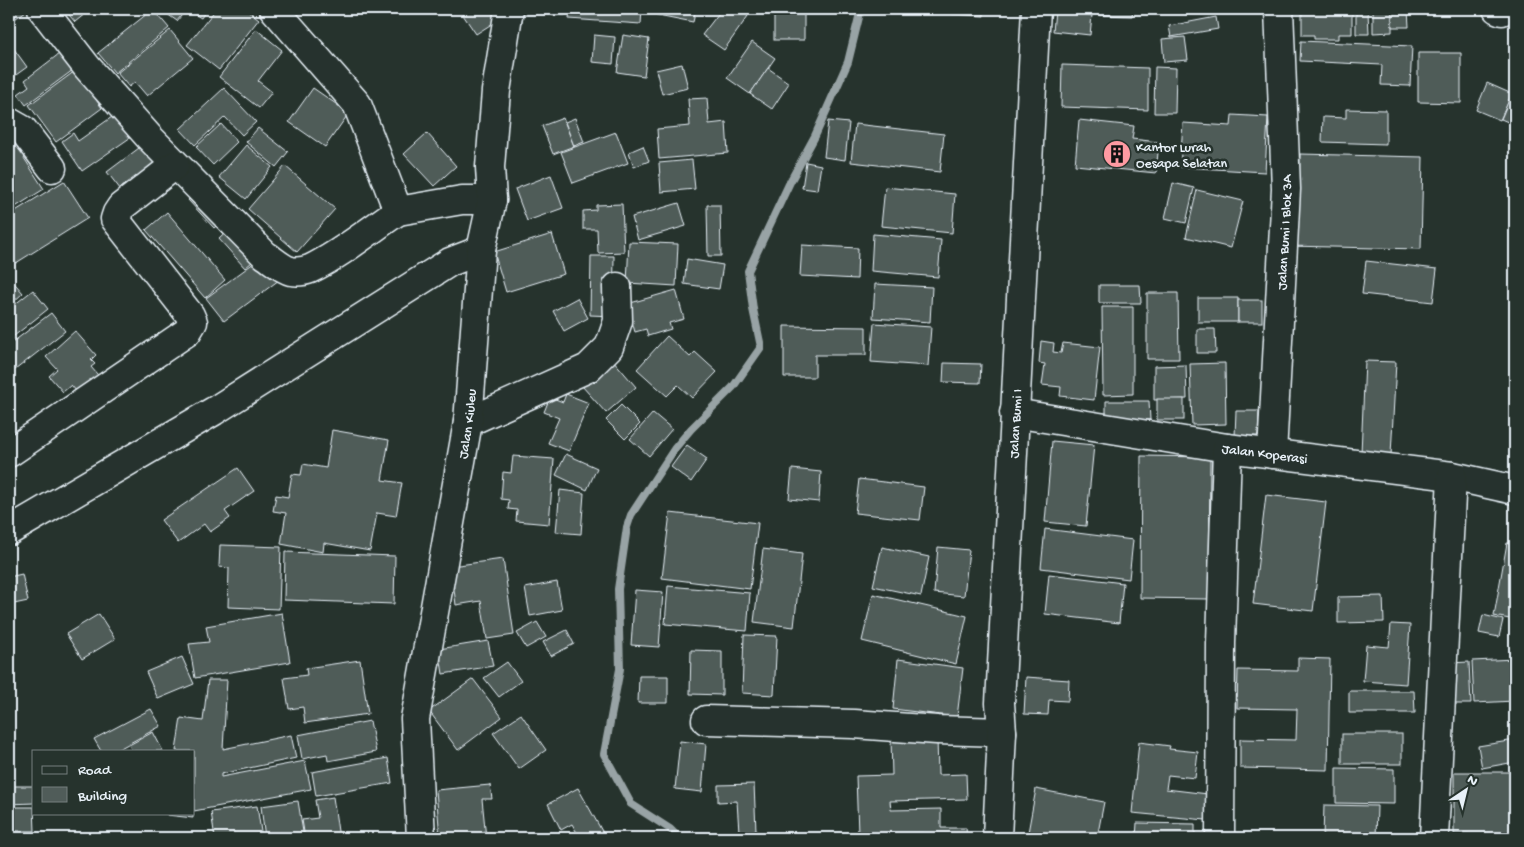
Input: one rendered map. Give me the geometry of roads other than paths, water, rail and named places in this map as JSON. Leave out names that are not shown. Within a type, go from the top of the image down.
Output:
[{"type":"street","points":[[42,9],[87,67],[175,165],[265,255],[290,271],[310,269],[398,211],[462,200],[492,200]]},
{"type":"street","points":[[274,9],[357,104],[398,211]]},
{"type":"street","name":"Jalan Kiuleu","points":[[421,838],[415,719],[468,422],[481,250],[492,200],[490,167],[496,91],[509,9]]},
{"type":"street","name":"Jalan Bumi I","points":[[997,838],[1002,732],[1000,704],[1036,9]]},
{"type":"street","name":"Jalan Bumi I Blok 3A","points":[[1272,454],[1286,189],[1279,9]]},
{"type":"street","points":[[9,122],[23,130],[52,168]]},
{"type":"street","points":[[9,453],[187,332],[193,322],[190,314],[115,219],[121,207],[175,165]]},
{"type":"street","points":[[9,531],[214,411],[450,262],[481,250]]},
{"type":"street","points":[[468,422],[588,368],[609,347],[618,321],[617,287]]},
{"type":"street","name":"Jalan Koperasi","points":[[1014,413],[1227,448],[1452,476],[1515,490]]},
{"type":"street","points":[[1220,838],[1221,634],[1227,448]]},
{"type":"street","points":[[1434,838],[1452,476]]},
{"type":"street","points":[[706,720],[854,724],[937,730],[1002,732]]},
{"type":"waterway","points":[[679,838],[670,829],[631,804],[604,754],[620,669],[618,589],[627,527],[631,515],[675,448],[733,387],[761,347],[748,271],[790,182],[815,136],[848,62],[861,9]]},
{"type":"place","name":"Kantor Lurah Oesapa Selatan","points":[[1117,154]]}]
